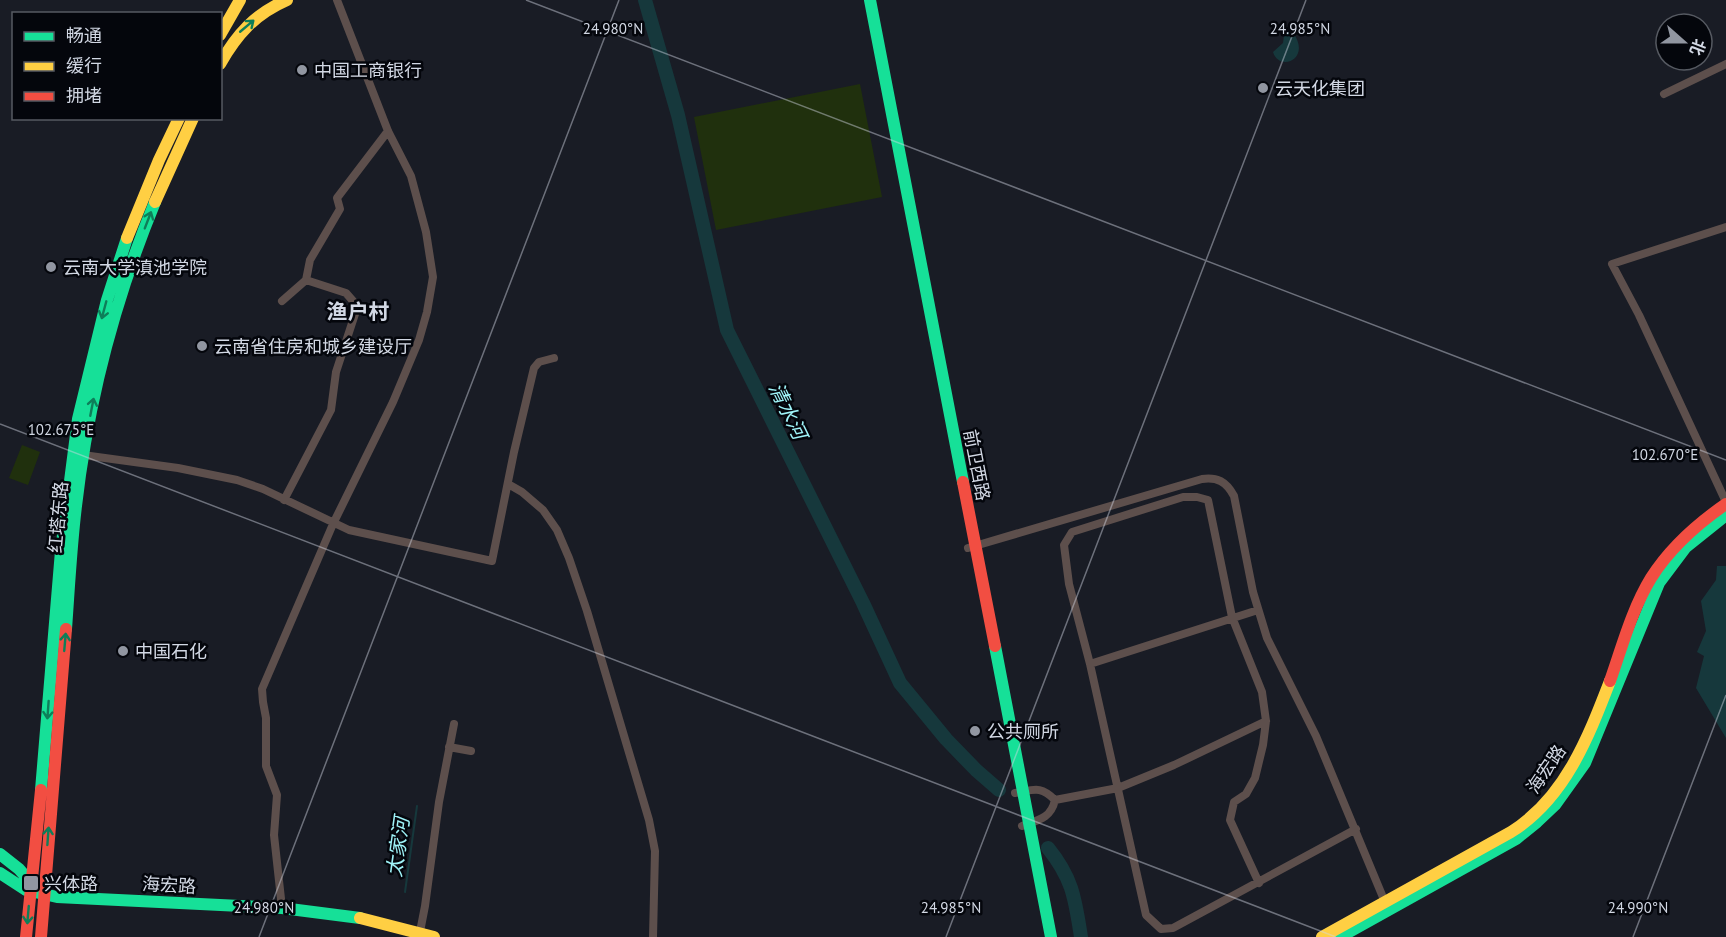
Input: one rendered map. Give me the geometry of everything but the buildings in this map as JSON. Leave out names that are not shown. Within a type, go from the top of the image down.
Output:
[{"type":"main road","points":[[222,32],[240,0]]},
{"type":"main road","points":[[222,61],[242,29],[273,6],[288,0]]},
{"type":"main road","name":"前卫西路","points":[[862,0],[905,205],[1019,792],[1051,937]]},
{"type":"main road","name":"前卫西路","points":[[870,0],[905,205]]},
{"type":"main road","name":"红塔东路","points":[[26,937],[46,739],[61,551],[78,419],[107,300],[132,224],[178,120]]},
{"type":"main road","name":"红塔东路","points":[[41,937],[76,506],[83,454],[112,322],[150,215],[192,120]]},
{"type":"main road","name":"海宏路","points":[[1340,937],[1387,906],[1511,832],[1534,816],[1547,802],[1578,759],[1651,578],[1680,541],[1726,503]]},
{"type":"main road","name":"海宏路","points":[[1322,937],[1516,839],[1540,822],[1554,808],[1585,763],[1659,583],[1686,547],[1726,515]]},
{"type":"main road","name":"前卫西路","points":[[1026,824],[1043,937]]},
{"type":"main road","points":[[0,854],[18,869],[30,888]]},
{"type":"main road","points":[[0,873],[17,886],[44,894]]},
{"type":"main road","name":"海宏路","points":[[44,894],[57,897],[282,908],[364,919],[434,937]]},
{"type":"street","points":[[282,908],[274,835],[277,795],[266,766],[266,718],[262,689],[333,524],[393,402],[420,340],[433,277],[426,232],[411,176],[388,131],[337,0]]},
{"type":"street","points":[[1664,94],[1726,64]]},
{"type":"street","points":[[282,301],[306,280],[310,260],[340,209],[337,198],[388,131]]},
{"type":"street","points":[[1726,227],[1612,264],[1639,315],[1726,503]]},
{"type":"street","points":[[284,500],[332,410],[336,372],[355,314],[353,301],[349,295],[306,280]]},
{"type":"street","points":[[83,454],[178,468],[237,480],[263,489],[349,530],[492,561],[534,368],[540,362],[554,358]]},
{"type":"street","points":[[971,548],[1202,479],[1212,478],[1222,481],[1234,495],[1258,610],[1267,638],[1316,736],[1387,906]]},
{"type":"street","points":[[507,484],[535,502],[550,519],[569,558],[587,611],[649,820],[655,851],[653,937]]},
{"type":"street","points":[[1259,883],[1230,820],[1234,802],[1246,794],[1255,778],[1266,721],[1262,692],[1232,616],[1208,500],[1197,496],[1183,497],[1072,532],[1064,545],[1068,574],[1146,915],[1161,929],[1173,928],[1259,883],[1356,829]]},
{"type":"street","points":[[1090,664],[1135,651],[1232,616],[1258,610]]},
{"type":"street","points":[[1055,800],[1118,788],[1174,765],[1266,721]]},
{"type":"street","points":[[419,935],[454,724]]},
{"type":"street","points":[[449,747],[471,751]]},
{"type":"street","points":[[1019,792],[1035,789],[1047,792],[1055,800]]},
{"type":"street","points":[[1026,824],[1047,816],[1053,810],[1055,800]]},
{"type":"green space","points":[[860,84],[882,197],[716,230],[694,117]]},
{"type":"green space","points":[[22,445],[40,452],[28,485],[9,478]]},
{"type":"shaded area","points":[[1289,32],[1294,34],[1299,51],[1292,60],[1281,61],[1273,52],[1283,43],[1284,35]]},
{"type":"shaded area","points":[[1717,566],[1726,566],[1726,738],[1696,688],[1704,656],[1697,652],[1706,631],[1701,601],[1716,580]]},
{"type":"waterway","name":"清水河","points":[[645,0],[678,115],[727,330],[863,603],[900,683],[946,739],[999,790]]},
{"type":"waterway","name":"太家河","points":[[405,892],[417,806]]},
{"type":"waterway","name":"清水河","points":[[1048,848],[1063,870],[1072,890],[1081,937]]},
{"type":"traffic: fast","points":[[870,0],[963,482]]},
{"type":"traffic: fast","points":[[66,629],[76,506],[96,389],[127,276],[155,202]]},
{"type":"traffic: fast","points":[[41,790],[61,551],[78,419],[107,300],[127,238]]},
{"type":"traffic: fast","points":[[1340,937],[1516,839],[1555,805],[1585,763],[1659,583],[1686,547],[1726,515]]},
{"type":"traffic: fast","points":[[995,646],[1051,937]]},
{"type":"traffic: fast","points":[[0,854],[19,869],[34,886]]},
{"type":"traffic: fast","points":[[0,873],[26,890],[57,897],[282,908],[360,918]]},
{"type":"traffic: slow","points":[[222,32],[240,0]]},
{"type":"traffic: slow","points":[[222,61],[240,34],[256,18],[287,0]]},
{"type":"traffic: slow","points":[[127,238],[178,120]]},
{"type":"traffic: slow","points":[[155,202],[192,120]]},
{"type":"traffic: slow","points":[[1322,937],[1511,832],[1530,818],[1546,802],[1572,765],[1593,724],[1610,681]]},
{"type":"traffic: slow","points":[[360,918],[434,937]]},
{"type":"traffic: jam","points":[[963,482],[995,646]]},
{"type":"traffic: jam","points":[[1610,681],[1633,615],[1651,578],[1685,537],[1726,504]]},
{"type":"traffic: jam","points":[[41,937],[66,629]]},
{"type":"traffic: jam","points":[[26,937],[41,790]]},
{"type":"place","name":"中国工商银行","points":[[302,70]]},
{"type":"place","name":"云天化集团","points":[[1263,88]]},
{"type":"place","name":"云南大学滇池学院","points":[[51,267]]},
{"type":"place","name":"云南省住房和城乡建设厅","points":[[202,346]]},
{"type":"place","name":"中国石化","points":[[123,651]]},
{"type":"place","name":"公共厕所","points":[[975,731]]},
{"type":"place","name":"兴体路","points":[[31,883]]},
{"type":"district","name":"渔户村","points":[[358,311]]}]
